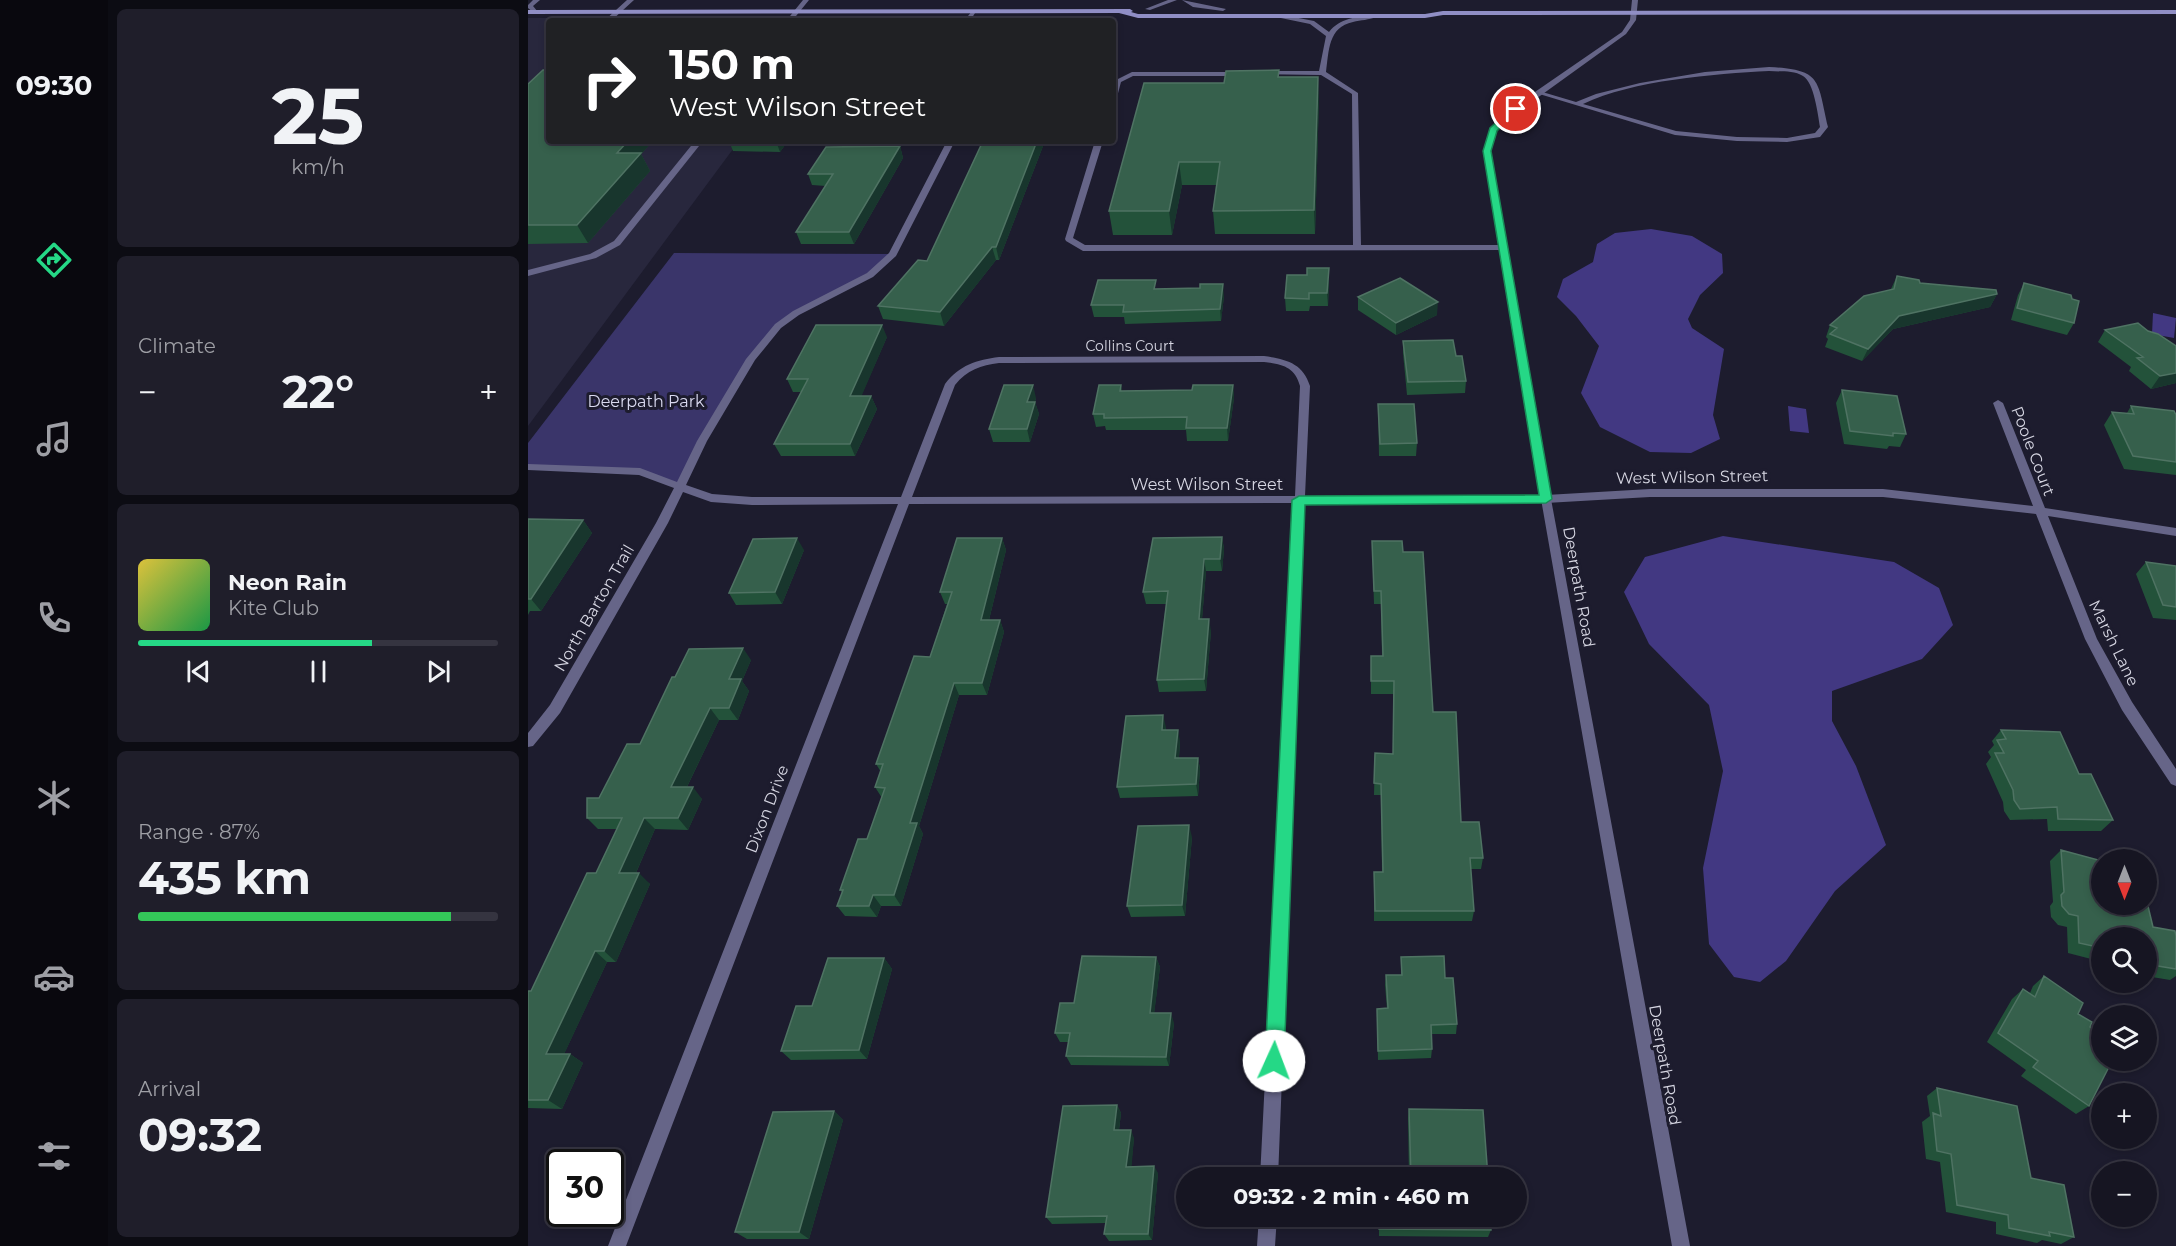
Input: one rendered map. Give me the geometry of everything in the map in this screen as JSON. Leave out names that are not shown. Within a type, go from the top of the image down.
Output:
[{"type":"main road","points":[[1122,12],[1138,16],[1380,16],[1633,6],[2176,12]]},
{"type":"main road","points":[[531,12],[972,13],[1122,12],[1148,9],[1425,8],[1443,13]]},
{"type":"street","points":[[531,12],[530,6],[537,0]]},
{"type":"street","points":[[610,18],[631,0]]},
{"type":"street","points":[[791,18],[806,0]]},
{"type":"street","points":[[1148,9],[1174,0]]},
{"type":"street","points":[[1185,0],[1195,6],[1223,9]]},
{"type":"street","name":"Deerpath Road","points":[[1633,6],[1632,20],[1624,33],[1539,93],[1493,130],[1487,151],[1546,499],[1681,1246]]},
{"type":"street","points":[[970,18],[972,13]]},
{"type":"street","points":[[1276,16],[1312,22],[1329,35]]},
{"type":"street","points":[[1322,73],[1329,35],[1335,26],[1346,20],[1380,16]]},
{"type":"street","points":[[1539,93],[1675,133],[1737,139],[1787,140],[1817,135],[1824,127],[1812,81],[1806,74],[1790,70],[1770,69],[1689,76],[1623,88],[1577,104]]},
{"type":"street","points":[[1116,87],[1118,81],[1132,74],[1322,73],[1355,93],[1356,248]]},
{"type":"street","points":[[528,273],[593,256],[616,243],[697,144]]},
{"type":"street","name":"North Barton Trail","points":[[528,742],[555,709],[662,523],[702,441],[751,359],[778,326],[796,313],[870,275],[893,254],[949,144]]},
{"type":"street","points":[[1098,144],[1069,239],[1083,248],[1503,248]]},
{"type":"street","name":"Collins Court","points":[[950,384],[968,367],[981,362],[999,360],[1264,359],[1281,361],[1296,367],[1303,376],[1305,386],[1299,500]]},
{"type":"street","name":"Dixon Drive","points":[[617,1246],[950,384]]},
{"type":"street","name":"Poole Court","points":[[1998,403],[2040,511]]},
{"type":"street","name":"West Wilson Street","points":[[528,467],[640,472],[711,498],[752,501],[1546,499],[1650,493],[1883,493],[2040,511],[2176,532]]},
{"type":"street","points":[[1269,1167],[1299,500]]},
{"type":"street","name":"Marsh Lane","points":[[2040,511],[2091,639],[2108,674],[2176,780]]},
{"type":"street","points":[[1266,1246],[1267,1227]]},
{"type":"shaded area","points":[[1110,17],[546,18],[546,144],[737,144],[528,426],[528,18]]},
{"type":"shaded area","points":[[1651,229],[1692,236],[1722,254],[1723,273],[1700,295],[1688,319],[1692,328],[1724,349],[1713,415],[1720,439],[1691,453],[1650,452],[1600,427],[1581,393],[1599,346],[1576,316],[1557,297],[1563,279],[1593,262],[1597,244],[1615,233]]},
{"type":"shaded area","points":[[2153,313],[2176,318],[2174,338],[2152,334]]},
{"type":"shaded area","points":[[1788,406],[1806,409],[1809,433],[1790,431]]},
{"type":"shaded area","points":[[1723,536],[1894,562],[1939,588],[1953,625],[1922,659],[1832,691],[1832,721],[1856,766],[1886,845],[1835,891],[1786,961],[1760,982],[1734,977],[1709,944],[1703,868],[1723,771],[1709,705],[1649,644],[1624,592],[1645,557]]},
{"type":"green space","name":"Deerpath Park","points":[[674,253],[893,254],[884,264],[796,313],[763,343],[680,485],[640,472],[528,467],[528,443]]},
{"type":"building","points":[[543,70],[546,70],[546,144],[625,144],[617,153],[641,153],[577,225],[528,225],[528,84]]},
{"type":"building","points":[[1279,70],[1278,77],[1318,77],[1314,210],[1213,211],[1220,162],[1179,162],[1169,211],[1109,211],[1144,83],[1224,83],[1226,71]]},
{"type":"building","points":[[982,144],[1036,144],[996,247],[992,247],[940,312],[878,306],[918,260],[927,261]]},
{"type":"building","points":[[900,146],[849,232],[796,232],[833,174],[808,174],[826,147]]},
{"type":"building","points":[[1307,268],[1329,268],[1327,293],[1309,293],[1309,299],[1285,298],[1287,275],[1307,275]]},
{"type":"building","points":[[1897,276],[1919,280],[1920,283],[1996,290],[1997,294],[1899,316],[1868,349],[1830,334],[1837,328],[1830,325],[1864,296],[1894,289]]},
{"type":"building","points":[[1400,278],[1438,302],[1396,323],[1358,297]]},
{"type":"building","points":[[1098,280],[1156,280],[1154,289],[1200,288],[1200,284],[1223,284],[1220,309],[1123,312],[1124,305],[1091,305]]},
{"type":"building","points":[[2024,283],[2071,295],[2072,299],[2079,301],[2074,323],[2017,308]]},
{"type":"building","points":[[2138,323],[2176,346],[2176,373],[2160,376],[2137,358],[2143,357],[2105,330]]},
{"type":"building","points":[[816,325],[882,325],[850,396],[871,396],[850,444],[774,444],[808,379],[787,379]]},
{"type":"building","points":[[1453,340],[1456,356],[1462,356],[1466,381],[1408,382],[1403,341]]},
{"type":"building","points":[[1004,385],[1033,385],[1027,402],[1035,402],[1027,429],[989,429]]},
{"type":"building","points":[[1099,385],[1121,385],[1120,391],[1192,390],[1193,385],[1233,385],[1227,428],[1186,428],[1187,417],[1104,418],[1104,414],[1093,414]]},
{"type":"building","points":[[1842,390],[1897,396],[1906,434],[1893,433],[1893,436],[1850,431]]},
{"type":"building","points":[[1378,404],[1414,404],[1417,443],[1380,444]]},
{"type":"building","points":[[2131,406],[2174,411],[2176,415],[2176,462],[2133,456],[2112,412],[2134,414]]},
{"type":"building","points":[[528,519],[583,520],[531,599],[528,599]]},
{"type":"building","points":[[1222,537],[1220,559],[1204,559],[1199,619],[1209,619],[1204,679],[1157,680],[1168,591],[1143,592],[1153,538]]},
{"type":"building","points":[[797,538],[775,592],[729,593],[753,539]]},
{"type":"building","points":[[957,538],[1002,538],[981,620],[1000,620],[982,683],[954,683],[910,823],[917,823],[894,895],[873,895],[869,906],[837,906],[843,890],[840,890],[858,839],[867,839],[885,788],[875,787],[883,764],[876,764],[914,656],[930,657],[952,592],[940,592]]},
{"type":"building","points":[[1372,541],[1402,541],[1403,552],[1423,552],[1433,712],[1456,712],[1461,822],[1479,822],[1483,858],[1470,858],[1474,911],[1375,911],[1374,872],[1383,872],[1381,784],[1374,783],[1375,753],[1393,754],[1394,681],[1371,681],[1371,656],[1383,656],[1381,591],[1374,591]]},
{"type":"building","points":[[2146,562],[2176,566],[2176,607],[2163,605]]},
{"type":"building","points":[[743,648],[729,679],[741,679],[729,708],[710,708],[671,787],[693,787],[678,818],[644,818],[619,873],[639,873],[604,951],[595,951],[546,1054],[570,1054],[548,1100],[528,1100],[528,991],[531,991],[587,873],[596,873],[622,818],[587,818],[587,798],[599,798],[627,744],[640,744],[672,677],[675,677],[689,649]]},
{"type":"building","points":[[1163,715],[1162,730],[1178,730],[1175,758],[1198,758],[1196,784],[1117,787],[1126,716]]},
{"type":"building","points":[[2001,730],[2060,732],[2079,774],[2091,774],[2113,820],[2058,819],[2057,807],[2020,809],[2014,800],[2013,790],[1995,753],[2004,753],[1997,740],[2006,739]]},
{"type":"building","points":[[1189,825],[1182,905],[1127,906],[1138,826]]},
{"type":"building","points":[[2061,850],[2091,858],[2091,915],[2150,915],[2153,927],[2091,927],[2091,946],[2079,943],[2078,916],[2069,914],[2062,906],[2061,895],[2064,892]]},
{"type":"building","points":[[2157,928],[2175,931],[2176,969],[2157,966]]},
{"type":"building","points":[[1082,956],[1156,957],[1150,1013],[1171,1013],[1166,1057],[1066,1056],[1070,1033],[1055,1033],[1060,1003],[1074,1003]]},
{"type":"building","points":[[1444,956],[1445,978],[1453,978],[1457,1024],[1431,1025],[1432,1049],[1378,1051],[1377,1009],[1388,1008],[1386,975],[1402,975],[1401,957]]},
{"type":"building","points":[[828,958],[884,958],[859,1050],[781,1051],[796,1006],[812,1006]]},
{"type":"building","points":[[2044,976],[2083,1003],[2078,1014],[2091,1021],[2091,1071],[2107,1071],[2101,1083],[2091,1083],[2089,1106],[2033,1067],[2038,1061],[1998,1033],[2023,989],[2035,997]]},
{"type":"building","points":[[1937,1088],[2017,1106],[2031,1178],[2064,1185],[2074,1237],[2049,1232],[2050,1236],[2009,1228],[2008,1215],[1957,1205],[1951,1154],[1937,1151],[1933,1113],[1941,1116]]},
{"type":"building","points":[[1117,1105],[1114,1130],[1131,1130],[1126,1167],[1154,1166],[1148,1234],[1104,1234],[1107,1216],[1046,1217],[1063,1106]]},
{"type":"building","points":[[1409,1109],[1483,1110],[1487,1167],[1411,1167]]},
{"type":"building","points":[[834,1111],[799,1232],[735,1232],[773,1112]]},
{"type":"building","points":[[1379,1227],[1491,1227],[1491,1230],[1379,1229]]},
{"type":"route","points":[[1274,1061],[1299,500],[1546,499],[1487,151],[1493,130],[1516,109]]}]
